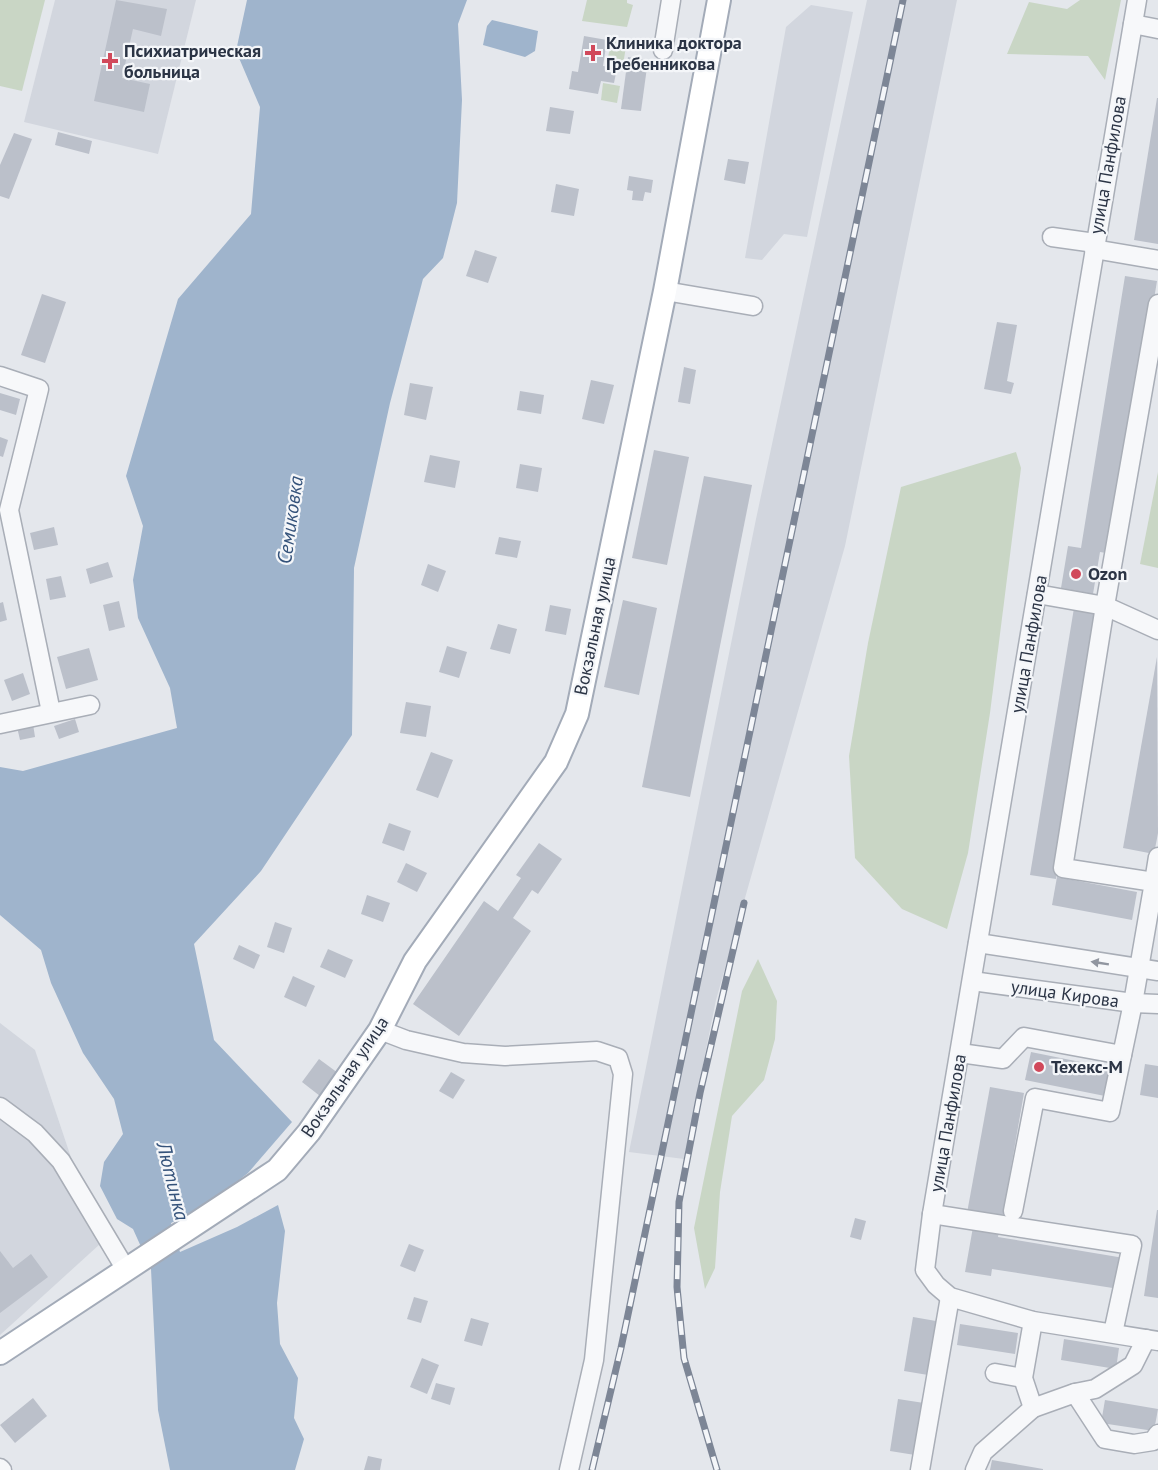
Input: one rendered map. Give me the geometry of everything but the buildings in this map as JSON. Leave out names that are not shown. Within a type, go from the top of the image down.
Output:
[{"type":"main road","name":"Вокзальная улица","points":[[0,1353],[125,1268],[277,1170],[309,1132],[380,1030],[415,961],[556,762],[577,714],[665,291],[718,0]]},
{"type":"street","points":[[663,50],[671,0]]},
{"type":"street","name":"улица Панфилова","points":[[943,1291],[925,1270],[932,1214],[1137,0]]},
{"type":"street","points":[[1133,24],[1158,28]]},
{"type":"street","points":[[1052,237],[1158,260]]},
{"type":"street","points":[[665,291],[753,306]]},
{"type":"street","points":[[1154,882],[1063,868],[1105,606],[1158,304]]},
{"type":"street","points":[[0,376],[39,389],[4,511],[51,712]]},
{"type":"street","points":[[1037,594],[1105,606],[1158,630]]},
{"type":"street","points":[[0,724],[90,705]]},
{"type":"street","points":[[1013,1211],[1035,1098],[1110,1112],[1133,1003],[1158,857]]},
{"type":"street","name":"улица Кирова","points":[[978,943],[1158,971]]},
{"type":"street","name":"улица Кирова","points":[[972,981],[1133,1003],[1158,1004]]},
{"type":"street","points":[[380,1030],[406,1040],[463,1053],[505,1056],[597,1051],[618,1058],[623,1074],[594,1360],[569,1470]]},
{"type":"street","points":[[960,1053],[1003,1059],[1023,1037],[1122,1055]]},
{"type":"street","points":[[0,1107],[35,1133],[61,1161],[125,1268]]},
{"type":"street","points":[[932,1214],[1132,1245],[1113,1334]]},
{"type":"street","points":[[920,1470],[943,1291],[1033,1321],[1152,1340],[1133,1365],[1095,1389],[1033,1408],[982,1452],[975,1470]]},
{"type":"street","points":[[1033,1321],[1023,1378],[1033,1408]]},
{"type":"street","points":[[995,1372],[1023,1378]]},
{"type":"street","points":[[1076,1393],[1106,1439],[1134,1444],[1153,1441],[1158,1434]]},
{"type":"shaded area","name":"Психиатрическая больница","points":[[55,0],[196,0],[158,154],[24,122]]},
{"type":"shaded area","points":[[867,0],[957,0],[845,546],[716,1000],[684,1159],[629,1152],[756,519]]},
{"type":"shaded area","points":[[811,5],[853,12],[807,237],[784,234],[762,260],[745,258],[786,27]]},
{"type":"shaded area","points":[[0,1023],[35,1050],[100,1244],[0,1335]]},
{"type":"green space","points":[[0,0],[45,0],[22,91],[0,86]]},
{"type":"green space","points":[[587,0],[627,0],[627,3],[633,5],[627,27],[582,21]]},
{"type":"green space","points":[[1080,0],[1121,0],[1105,80],[1088,56],[1007,54],[1029,2],[1067,9]]},
{"type":"green space","points":[[612,38],[627,40],[623,65],[607,62]]},
{"type":"green space","points":[[603,83],[620,86],[617,103],[601,100]]},
{"type":"green space","points":[[1016,452],[1021,468],[990,713],[968,853],[947,929],[902,909],[855,858],[849,756],[868,643],[901,487]]},
{"type":"green space","points":[[1158,472],[1158,568],[1140,564]]},
{"type":"green space","points":[[758,959],[777,1001],[775,1039],[764,1080],[732,1116],[720,1192],[715,1268],[705,1289],[694,1228],[742,991]]},
{"type":"water","points":[[247,0],[467,0],[458,24],[462,100],[457,203],[443,258],[423,279],[390,403],[354,568],[352,735],[261,871],[194,944],[214,1040],[292,1122],[248,1173],[211,1202],[171,1223],[180,1252],[237,1227],[278,1205],[285,1231],[277,1303],[280,1344],[298,1378],[294,1418],[304,1439],[295,1470],[170,1470],[158,1410],[151,1269],[133,1229],[117,1219],[100,1186],[104,1162],[123,1134],[114,1099],[83,1053],[51,983],[41,950],[0,915],[0,767],[23,771],[177,728],[170,688],[138,618],[133,580],[143,526],[126,476],[178,299],[251,214],[260,107],[236,51]]},
{"type":"water","points":[[492,20],[538,31],[535,51],[525,57],[483,45],[487,26]]},
{"type":"railway","points":[[592,1470],[621,1348],[903,0]]},
{"type":"railway","points":[[717,1470],[684,1358],[677,1287],[679,1202],[700,1093],[744,903]]},
{"type":"place","name":"Клиника доктора Гребенникова","points":[[593,53]]},
{"type":"place","name":"Психиатрическая больница","points":[[110,61]]},
{"type":"place","name":"Ozon","points":[[1076,574]]},
{"type":"place","name":"Техекс-М","points":[[1039,1067]]},
{"type":"water label","name":"Семиковка","points":[[290,520]]},
{"type":"water label","name":"Лютинка","points":[[173,1181]]}]
